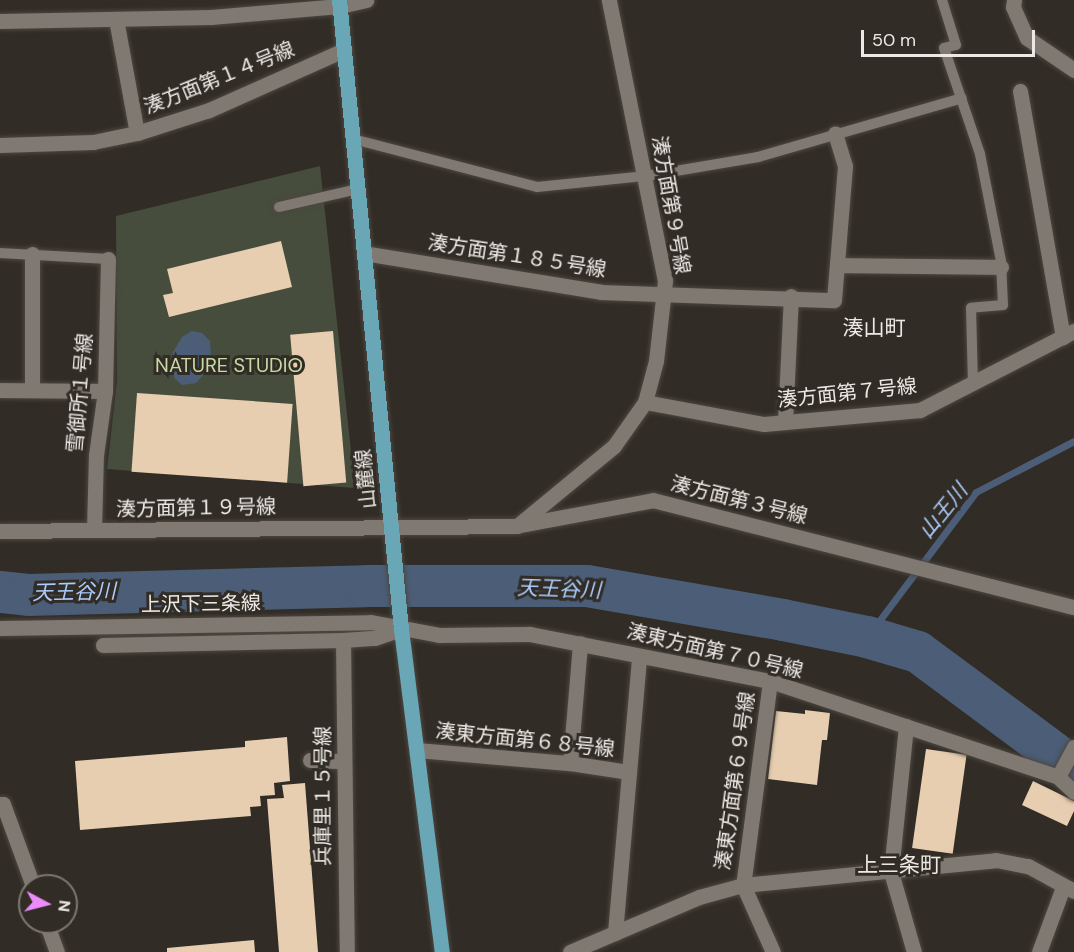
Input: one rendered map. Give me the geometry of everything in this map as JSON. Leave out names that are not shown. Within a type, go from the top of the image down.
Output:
[{"type":"main road","name":"山麓線","points":[[339,3],[401,629],[442,952]]},
{"type":"street","points":[[0,21],[211,17],[366,0]]},
{"type":"street","name":"湊方面第９号線","points":[[517,525],[614,446],[645,402],[656,361],[665,281],[646,176],[609,0]]},
{"type":"street","points":[[1014,0],[1013,7],[1027,38],[1074,70]]},
{"type":"street","points":[[117,19],[137,134]]},
{"type":"street","name":"湊方面第１４号線","points":[[0,145],[93,142],[137,134],[209,110],[344,50]]},
{"type":"street","points":[[1020,91],[1068,334]]},
{"type":"street","points":[[835,134],[845,166],[837,265],[1001,267]]},
{"type":"street","name":"湊方面第１８５号線","points":[[364,253],[601,292],[791,296],[834,300],[837,265]]},
{"type":"street","points":[[32,255],[32,390]]},
{"type":"street","name":"雪御所１号線","points":[[94,530],[96,455],[105,391],[108,259]]},
{"type":"street","points":[[785,422],[791,296]]},
{"type":"street","name":"湊方面第７号線","points":[[645,402],[764,424],[920,410],[1068,334]]},
{"type":"street","points":[[0,390],[105,391]]},
{"type":"street","name":"湊方面第３号線","points":[[517,525],[653,500],[1074,607]]},
{"type":"street","points":[[392,527],[517,525]]},
{"type":"street","name":"湊方面第１９号線","points":[[0,531],[392,527]]},
{"type":"street","name":"上沢下三条線","points":[[0,628],[371,622],[401,629]]},
{"type":"street","points":[[104,645],[343,640],[375,638],[401,629]]},
{"type":"street","name":"湊東方面第７０号線","points":[[401,629],[439,635],[530,634],[770,681],[1059,774],[1074,792]]},
{"type":"street","name":"兵庫里１５号線","points":[[343,640],[346,952]]},
{"type":"street","points":[[570,763],[580,644]]},
{"type":"street","points":[[615,933],[639,656]]},
{"type":"street","name":"湊東方面第６９号線","points":[[770,681],[742,885],[773,952]]},
{"type":"street","points":[[906,726],[891,872],[914,952]]},
{"type":"street","points":[[1059,774],[1074,747]]},
{"type":"street","name":"湊東方面第６８号線","points":[[417,750],[570,763],[629,772]]},
{"type":"street","points":[[310,760],[344,761]]},
{"type":"street","points":[[0,804],[3,804],[29,874]]},
{"type":"street","points":[[570,952],[699,897],[742,885],[996,860],[1028,866],[1069,889],[1039,952]]},
{"type":"street","points":[[50,934],[57,952]]},
{"type":"lane","points":[[942,0],[956,45],[944,48],[980,154],[1001,267],[1003,304],[970,308],[973,382]]},
{"type":"lane","points":[[353,139],[537,187],[646,176],[758,157],[962,98]]},
{"type":"lane","points":[[279,207],[358,189]]},
{"type":"lane","points":[[0,253],[108,259]]},
{"type":"green space","name":"NATURE STUDIO","points":[[320,166],[355,488],[107,469],[117,381],[116,216]]},
{"type":"water","points":[[192,331],[202,333],[210,341],[211,356],[206,372],[196,383],[182,385],[175,379],[172,369],[173,352],[182,337]]},
{"type":"building","points":[[281,241],[292,287],[169,317],[163,295],[173,293],[167,269]]},
{"type":"building","points":[[333,331],[346,482],[303,486],[290,335]]},
{"type":"building","points":[[137,393],[293,404],[287,483],[131,472]]},
{"type":"building","points":[[805,710],[830,713],[827,740],[822,740],[817,785],[768,779],[776,711],[805,714]]},
{"type":"building","points":[[287,737],[290,781],[274,783],[275,795],[260,796],[261,806],[250,807],[251,816],[80,830],[75,761],[245,747],[245,741]]},
{"type":"building","points":[[926,749],[967,755],[953,854],[912,848]]},
{"type":"building","points":[[1033,781],[1074,801],[1074,811],[1067,826],[1022,805]]},
{"type":"building","points":[[305,783],[318,952],[279,952],[267,799],[284,798],[282,785]]},
{"type":"building","points":[[254,940],[255,952],[167,952],[167,948]]},
{"type":"waterway","name":"山王川","points":[[867,637],[976,492],[1074,441]]},
{"type":"waterway","name":"天王谷川","points":[[0,592],[28,595],[366,586],[587,586],[783,620],[867,637],[918,652],[1074,768]]},
{"type":"district","name":"湊山町","points":[[874,328]]},
{"type":"district","name":"上三条町","points":[[899,865]]}]
